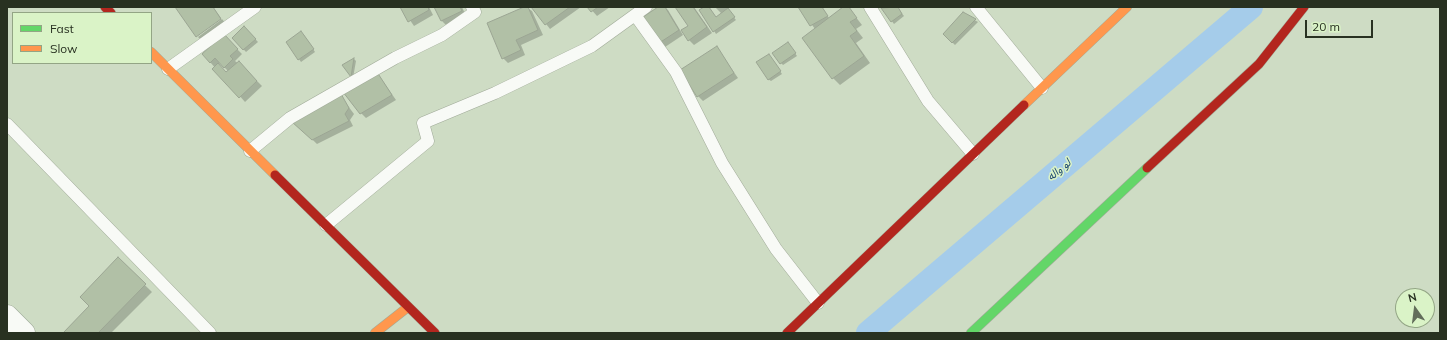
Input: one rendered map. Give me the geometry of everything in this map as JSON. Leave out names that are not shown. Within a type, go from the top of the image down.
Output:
[{"type":"street","points":[[787,333],[1127,7]]},
{"type":"street","points":[[971,333],[1259,64],[1304,7]]},
{"type":"street","points":[[152,53],[435,333]]},
{"type":"street","points":[[375,333],[408,307]]},
{"type":"street","points":[[7,316],[24,333]]},
{"type":"lane","points":[[168,69],[255,7]]},
{"type":"lane","points":[[250,151],[290,118],[394,58],[442,35],[474,12],[472,7]]},
{"type":"lane","points":[[326,225],[428,141],[423,123],[495,93],[592,46],[646,7]]},
{"type":"lane","points":[[870,7],[928,101],[973,154]]},
{"type":"lane","points":[[976,7],[1042,88]]},
{"type":"lane","points":[[635,15],[676,72],[722,163],[772,242],[818,303]]},
{"type":"lane","points":[[7,124],[210,333]]},
{"type":"building","points":[[175,7],[213,7],[221,19],[196,37]]},
{"type":"building","points":[[400,7],[428,7],[429,10],[408,22]]},
{"type":"building","points":[[434,7],[460,7],[462,11],[441,21]]},
{"type":"building","points":[[524,7],[528,7],[538,30],[516,40],[521,50],[502,59],[487,23]]},
{"type":"building","points":[[531,7],[570,7],[545,25]]},
{"type":"building","points":[[587,7],[598,7],[591,12]]},
{"type":"building","points":[[658,7],[665,7],[679,30],[656,45],[643,17]]},
{"type":"building","points":[[675,7],[693,7],[707,27],[688,41],[681,30],[688,26]]},
{"type":"building","points":[[704,7],[709,7],[716,17],[728,8],[735,17],[713,32],[699,10]]},
{"type":"building","points":[[798,7],[822,7],[828,16],[810,26]]},
{"type":"building","points":[[843,7],[849,7],[857,18],[850,22],[857,31],[850,36],[864,56],[832,79],[802,38]]},
{"type":"building","points":[[898,7],[902,14],[891,22],[881,8]]},
{"type":"building","points":[[963,12],[976,19],[952,43],[943,34]]},
{"type":"building","points":[[244,26],[256,39],[243,50],[232,38]]},
{"type":"building","points":[[301,31],[314,49],[298,60],[286,42]]},
{"type":"building","points":[[224,34],[238,49],[230,56],[233,59],[224,68],[215,58],[210,63],[202,54]]},
{"type":"building","points":[[788,42],[796,53],[780,64],[772,53]]},
{"type":"building","points":[[717,46],[734,73],[697,97],[680,70]]},
{"type":"building","points":[[769,54],[781,71],[768,80],[756,62]]},
{"type":"building","points":[[354,58],[351,77],[342,65]]},
{"type":"building","points":[[239,61],[257,81],[239,98],[212,69],[218,63],[226,72]]},
{"type":"building","points":[[375,69],[392,95],[360,114],[343,92]]},
{"type":"building","points":[[340,92],[349,108],[345,114],[349,121],[312,140],[292,122]]},
{"type":"building","points":[[118,257],[146,284],[98,333],[63,333],[89,306],[80,297]]},
{"type":"waterway","name":"لو واله","points":[[868,333],[1251,7]]},
{"type":"traffic: fast","points":[[971,333],[1147,168]]},
{"type":"traffic: slow","points":[[1024,105],[1127,7]]},
{"type":"traffic: slow","points":[[152,53],[275,175]]},
{"type":"traffic: slow","points":[[375,333],[408,307]]},
{"type":"traffic: jam","points":[[105,7],[110,12]]},
{"type":"traffic: jam","points":[[1147,168],[1259,64],[1304,7]]},
{"type":"traffic: jam","points":[[787,333],[1024,105]]},
{"type":"traffic: jam","points":[[275,175],[435,333]]}]
